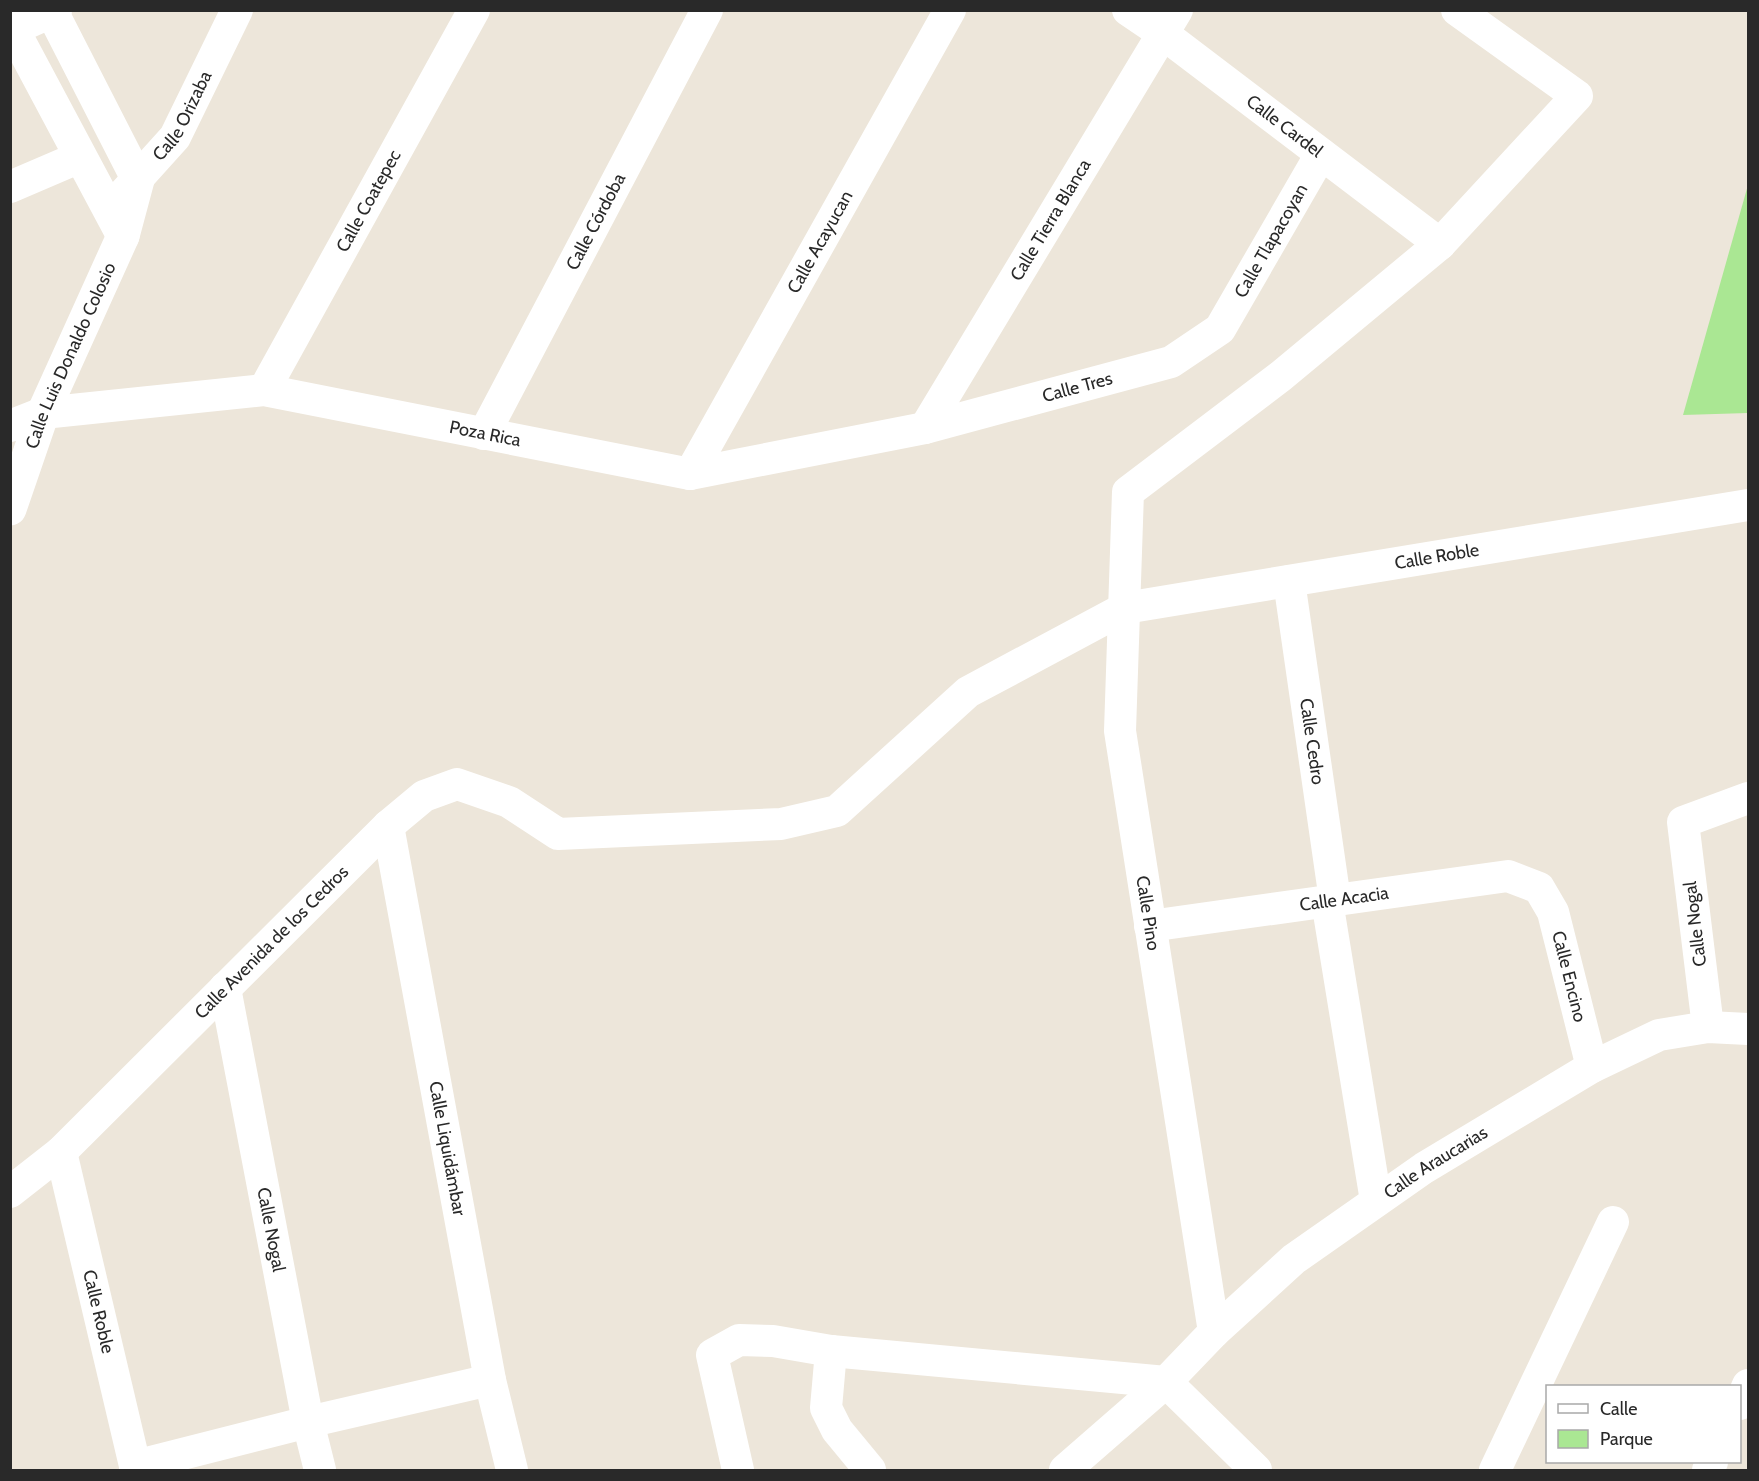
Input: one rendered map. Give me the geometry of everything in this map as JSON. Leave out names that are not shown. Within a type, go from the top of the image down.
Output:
[{"type":"street","name":"Calle Orizaba","points":[[138,180],[175,137],[237,10]]},
{"type":"street","name":"Calle Coatepec","points":[[264,390],[474,10]]},
{"type":"street","name":"Calle Córdoba","points":[[484,434],[708,10]]},
{"type":"street","name":"Calle Acayucan","points":[[690,474],[950,10]]},
{"type":"street","name":"Calle Cardel","points":[[1128,10],[1169,22],[1321,154],[1440,244]]},
{"type":"street","points":[[1440,244],[1577,96],[1457,10]]},
{"type":"street","points":[[116,223],[12,27],[53,11],[138,180]]},
{"type":"street","name":"Calle Tierra Blanca","points":[[925,428],[1169,22]]},
{"type":"street","name":"Calle Tlapacoyan","points":[[1220,329],[1321,154]]},
{"type":"street","points":[[10,187],[80,157]]},
{"type":"street","name":"Calle Luis Donaldo Colosio","points":[[10,510],[43,413],[116,223],[138,180]]},
{"type":"street","name":"Calle Pino","points":[[1214,1332],[1119,731],[1128,492],[1281,376],[1440,244]]},
{"type":"street","name":"Calle Tres","points":[[925,428],[1171,362],[1220,329]]},
{"type":"street","name":"Poza Rica","points":[[43,413],[264,390],[690,474],[925,428]]},
{"type":"street","points":[[10,426],[43,413]]},
{"type":"street","name":"Calle Roble","points":[[558,834],[781,824],[837,811],[968,692],[1125,608],[1749,505]]},
{"type":"street","name":"Calle Cedro","points":[[1289,581],[1331,901],[1376,1201]]},
{"type":"street","name":"Calle Avenida de los Cedros","points":[[10,1192],[61,1152],[388,826],[424,796],[457,784],[509,802],[558,834]]},
{"type":"street","name":"Calle Nogal","points":[[1708,1027],[1683,822],[1749,798]]},
{"type":"street","name":"Calle Liquidámbar","points":[[388,826],[490,1380],[512,1470]]},
{"type":"street","name":"Calle Acacia","points":[[1150,926],[1508,876],[1539,888]]},
{"type":"street","name":"Calle Encino","points":[[1539,888],[1553,912],[1592,1067]]},
{"type":"street","name":"Calle Nogal","points":[[225,988],[308,1422],[320,1470]]},
{"type":"street","name":"Calle Araucarias","points":[[1065,1470],[1167,1382],[1214,1332],[1294,1259],[1424,1168],[1592,1067],[1659,1035],[1708,1027],[1749,1029]]},
{"type":"street","name":"Calle Roble","points":[[61,1152],[136,1468]]},
{"type":"street","points":[[1495,1470],[1613,1222]]},
{"type":"street","points":[[738,1470],[712,1355],[739,1340],[772,1341],[831,1351],[1167,1382],[1256,1470]]},
{"type":"street","points":[[831,1351],[826,1408],[837,1430],[870,1470]]},
{"type":"street","points":[[136,1468],[308,1422],[490,1380]]},
{"type":"street","points":[[1741,1402],[1749,1384]]},
{"type":"green space","points":[[1748,185],[1748,413],[1683,415]]}]
